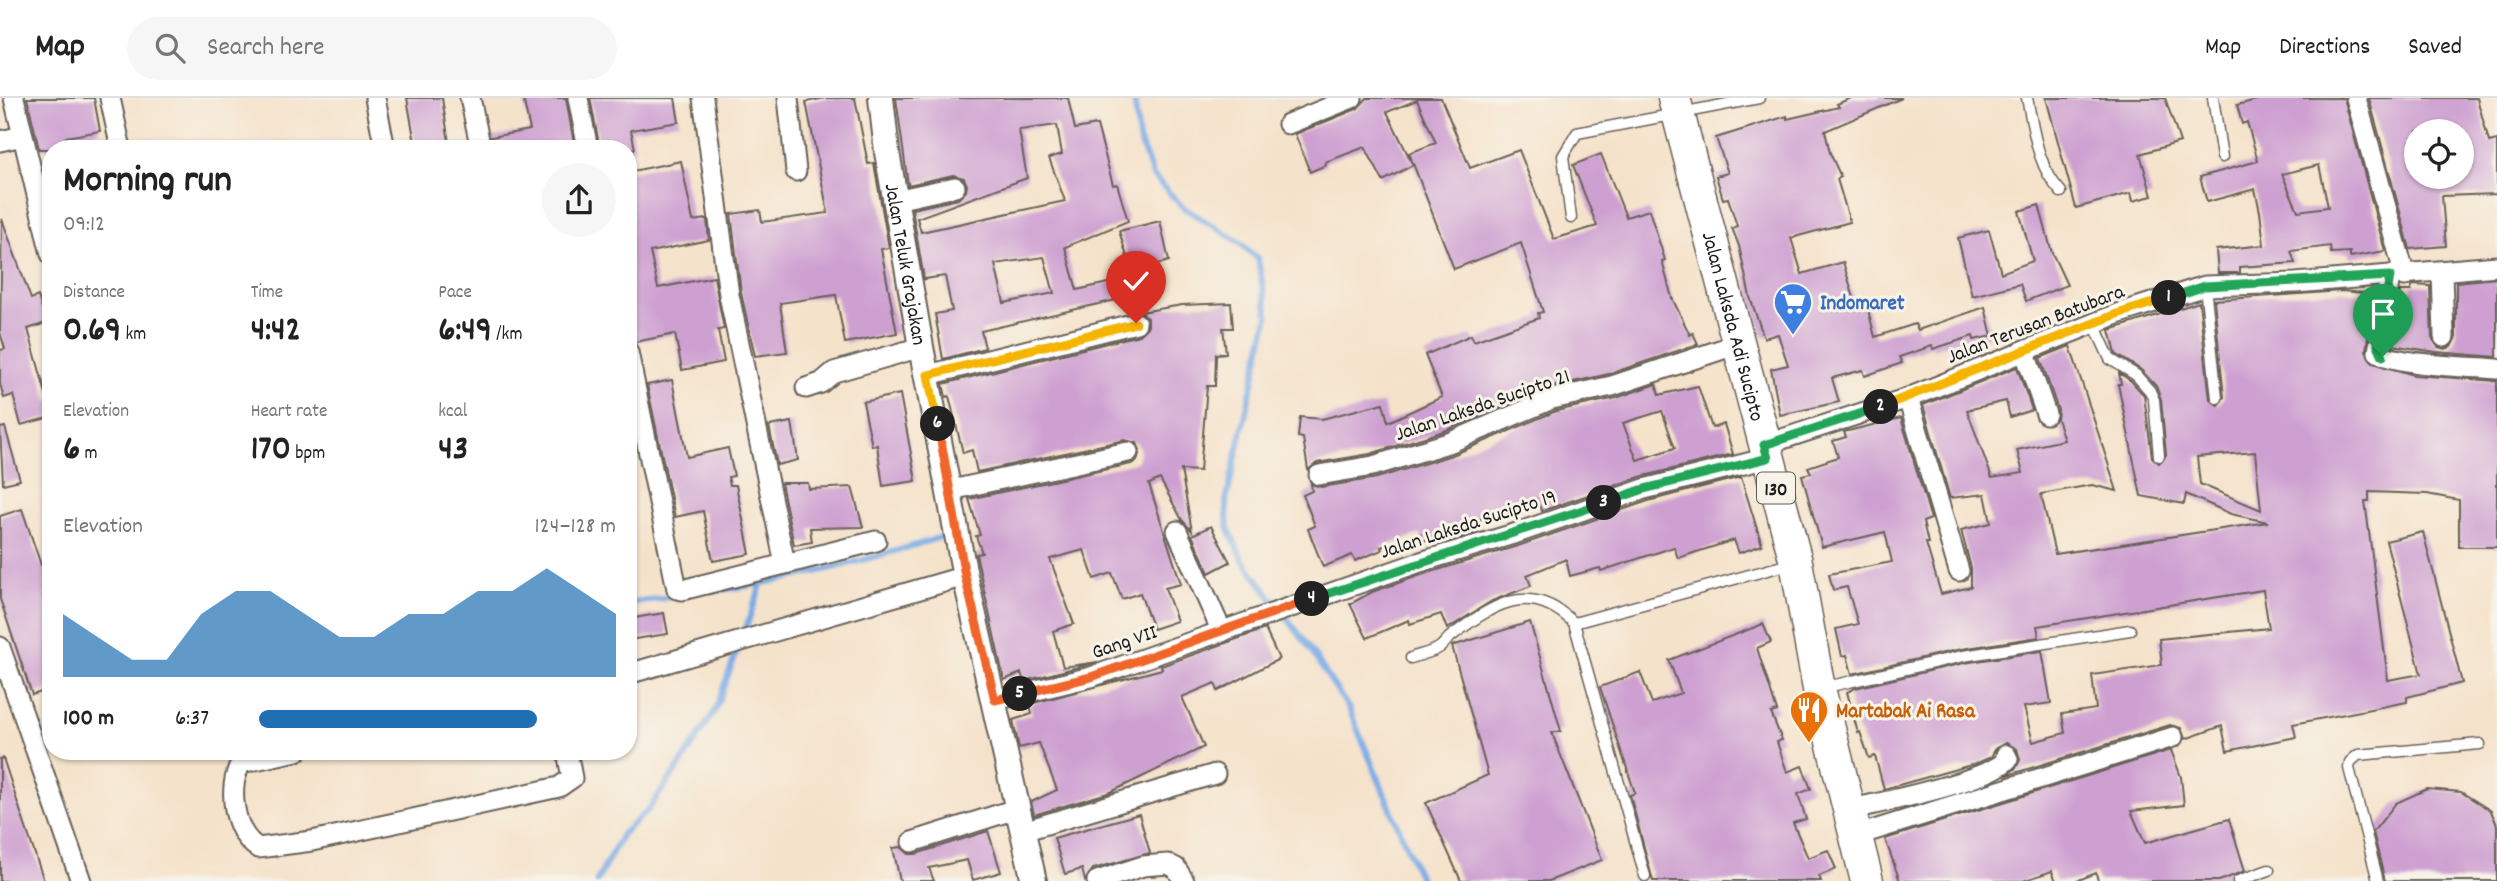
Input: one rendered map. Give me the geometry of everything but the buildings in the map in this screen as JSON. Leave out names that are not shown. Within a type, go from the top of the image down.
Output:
[{"type":"main road","name":"Jalan Laksda Adi Sucipto","points":[[1676,105],[1796,562],[1819,689],[1867,881]]},
{"type":"street","points":[[14,98],[42,216]]},
{"type":"street","points":[[110,98],[119,140]]},
{"type":"street","points":[[375,98],[383,140]]},
{"type":"street","points":[[470,98],[479,140]]},
{"type":"street","points":[[578,98],[586,140]]},
{"type":"street","points":[[703,98],[729,295],[785,564]]},
{"type":"street","points":[[788,98],[796,171]]},
{"type":"street","name":"Jalan Teluk Grajakan","points":[[884,98],[896,200],[921,347],[951,490],[965,576],[1034,881]]},
{"type":"street","points":[[1288,124],[1352,98]]},
{"type":"street","points":[[2356,98],[2398,276],[2378,352],[2410,362],[2497,369]]},
{"type":"street","points":[[0,141],[23,136]]},
{"type":"street","points":[[896,200],[955,187]]},
{"type":"street","name":"Jalan Terusan Batubara","points":[[1766,452],[2025,350],[2205,286],[2398,276],[2497,266]]},
{"type":"street","points":[[2442,272],[2444,337]]},
{"type":"street","points":[[928,375],[1136,323]]},
{"type":"street","name":"Jalan Laksda Sucipto 21","points":[[1319,475],[1373,466],[1451,442],[1552,399],[1612,386],[1738,344]]},
{"type":"street","points":[[806,388],[821,383],[834,372],[921,347]]},
{"type":"street","points":[[2025,350],[2046,414]]},
{"type":"street","points":[[637,396],[677,589],[682,590],[876,541]]},
{"type":"street","points":[[1908,398],[1959,571]]},
{"type":"street","points":[[951,490],[1128,452]]},
{"type":"street","name":"Jalan Laksda Sucipto 19","points":[[1266,618],[1310,600],[1644,489],[1766,452]]},
{"type":"street","points":[[1177,531],[1222,632]]},
{"type":"street","points":[[637,671],[965,576]]},
{"type":"street","name":"Gang VII","points":[[995,700],[1091,677],[1266,618]]},
{"type":"street","points":[[0,647],[81,881]]},
{"type":"street","points":[[1853,823],[2173,737]]},
{"type":"street","points":[[1853,823],[1898,799],[1978,775],[2003,764],[2008,759],[2006,755]]},
{"type":"street","points":[[249,760],[242,763],[234,776],[240,824],[245,837],[258,848],[312,841],[559,787],[572,778],[569,760]]},
{"type":"street","points":[[912,842],[1215,774]]},
{"type":"street","points":[[1097,881],[1143,866],[1168,864],[1181,873],[1184,881]]},
{"type":"lane","points":[[1571,218],[1563,156],[1574,136],[1584,130],[1676,105],[1759,98]]},
{"type":"lane","points":[[2027,98],[2042,165],[2047,177],[2060,192]]},
{"type":"lane","points":[[2213,98],[2222,157]]},
{"type":"lane","points":[[2205,286],[2217,398]]},
{"type":"lane","points":[[2094,324],[2110,359],[2136,375],[2150,391],[2154,400],[2159,456]]},
{"type":"lane","points":[[1574,623],[1796,562]]},
{"type":"lane","points":[[1411,658],[1439,649],[1507,600],[1545,601],[1559,608],[1574,623],[1645,876]]},
{"type":"lane","points":[[1819,689],[1963,656],[2130,629]]},
{"type":"lane","points":[[2378,881],[2363,831],[2350,762],[2357,755],[2480,744]]},
{"type":"lane","points":[[2238,881],[2269,870]]},
{"type":"waterway","points":[[1134,98],[1139,139],[1153,176],[1184,208],[1239,242],[1258,259],[1268,316],[1226,501],[1228,528],[1243,560],[1306,643],[1349,709],[1421,881]]},
{"type":"waterway","points":[[713,591],[833,568],[951,534]]},
{"type":"waterway","points":[[743,636],[761,585]]},
{"type":"waterway","points":[[637,602],[678,596]]},
{"type":"waterway","points":[[597,881],[622,834],[648,810],[715,710],[739,646]]},
{"type":"place","name":"Indomaret","points":[[1793,336]]},
{"type":"place","name":"Martabak Ai Rasa","points":[[1809,744]]},
{"type":"route","points":[[1136,323],[949,372],[928,375],[965,576],[995,700],[1091,677],[1266,618],[1417,562],[1517,533],[1644,489],[1768,458],[1764,445],[1908,398],[2117,314],[2205,286],[2390,276],[2378,345],[2378,352],[2383,356]]}]
